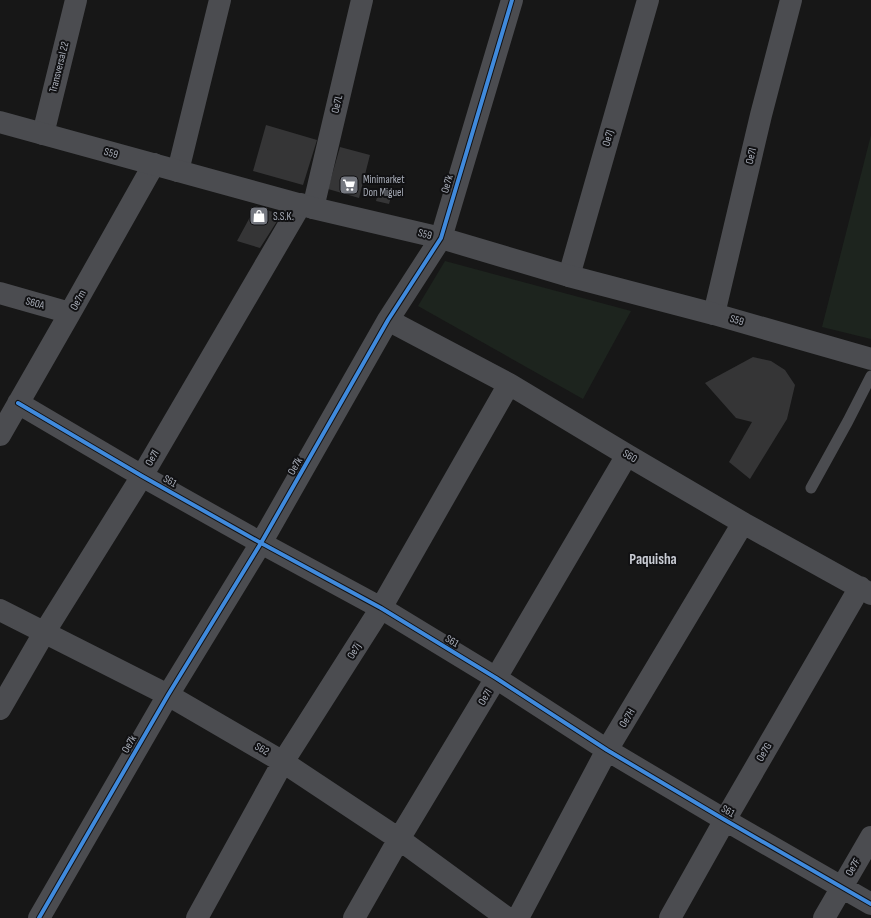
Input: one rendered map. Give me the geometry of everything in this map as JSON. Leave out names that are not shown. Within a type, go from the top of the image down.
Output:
[{"type":"street","name":"Transversal 22","points":[[43,134],[76,0]]},
{"type":"street","points":[[178,171],[220,0]]},
{"type":"street","name":"Oe7L","points":[[307,206],[362,0]]},
{"type":"street","name":"Oe7k","points":[[39,918],[168,695],[261,543],[388,320],[441,238],[512,0]]},
{"type":"street","name":"Oe7J","points":[[569,276],[648,0]]},
{"type":"street","name":"Oe7I","points":[[714,314],[761,115],[791,0]]},
{"type":"street","name":"S59","points":[[0,122],[307,206],[441,238],[569,276],[714,314],[871,359]]},
{"type":"street","name":"Oe7m","points":[[0,434],[154,164]]},
{"type":"street","name":"Oe7l","points":[[0,709],[44,632],[142,476],[307,206]]},
{"type":"street","name":"S60A","points":[[0,294],[70,313]]},
{"type":"street","name":"S60","points":[[388,320],[509,384],[627,455],[865,591]]},
{"type":"street","name":"Oe7j","points":[[197,918],[284,762],[381,608],[509,384]]},
{"type":"street","name":"S61","points":[[18,403],[142,476],[381,608],[496,678],[607,750],[724,820],[871,904]]},
{"type":"street","name":"Oe7I","points":[[354,918],[399,839],[496,678],[627,455]]},
{"type":"street","name":"Oe7H","points":[[518,918],[607,750],[743,522]]},
{"type":"street","name":"Oe7G","points":[[670,918],[724,820],[865,591]]},
{"type":"street","name":"S62","points":[[0,610],[168,695],[284,762],[399,839],[507,918]]},
{"type":"street","name":"Oe7F","points":[[824,918],[871,836]]},
{"type":"lane","points":[[811,488],[871,376]]},
{"type":"shaded area","points":[[871,135],[871,339],[822,327]]},
{"type":"shaded area","points":[[445,261],[631,311],[583,399],[418,306]]},
{"type":"building","points":[[266,125],[317,140],[303,185],[253,171]]},
{"type":"building","points":[[340,147],[370,155],[359,198],[328,189]]},
{"type":"building","points":[[380,187],[393,190],[389,204],[376,201]]},
{"type":"building","points":[[256,206],[281,215],[260,248],[237,241]]},
{"type":"building","points":[[753,357],[771,361],[785,370],[795,385],[787,419],[750,479],[729,462],[752,422],[736,418],[705,383]]},
{"type":"cycle path","points":[[39,918],[168,695],[261,543],[388,320],[441,238],[512,0]]},
{"type":"cycle path","points":[[18,403],[142,476],[381,608],[496,678],[607,750],[871,904]]},
{"type":"place","name":"Minimarket Don Miguel","points":[[349,185]]},
{"type":"place","name":"S.S.K.","points":[[259,216]]},
{"type":"district","name":"Paquisha","points":[[653,559]]}]
